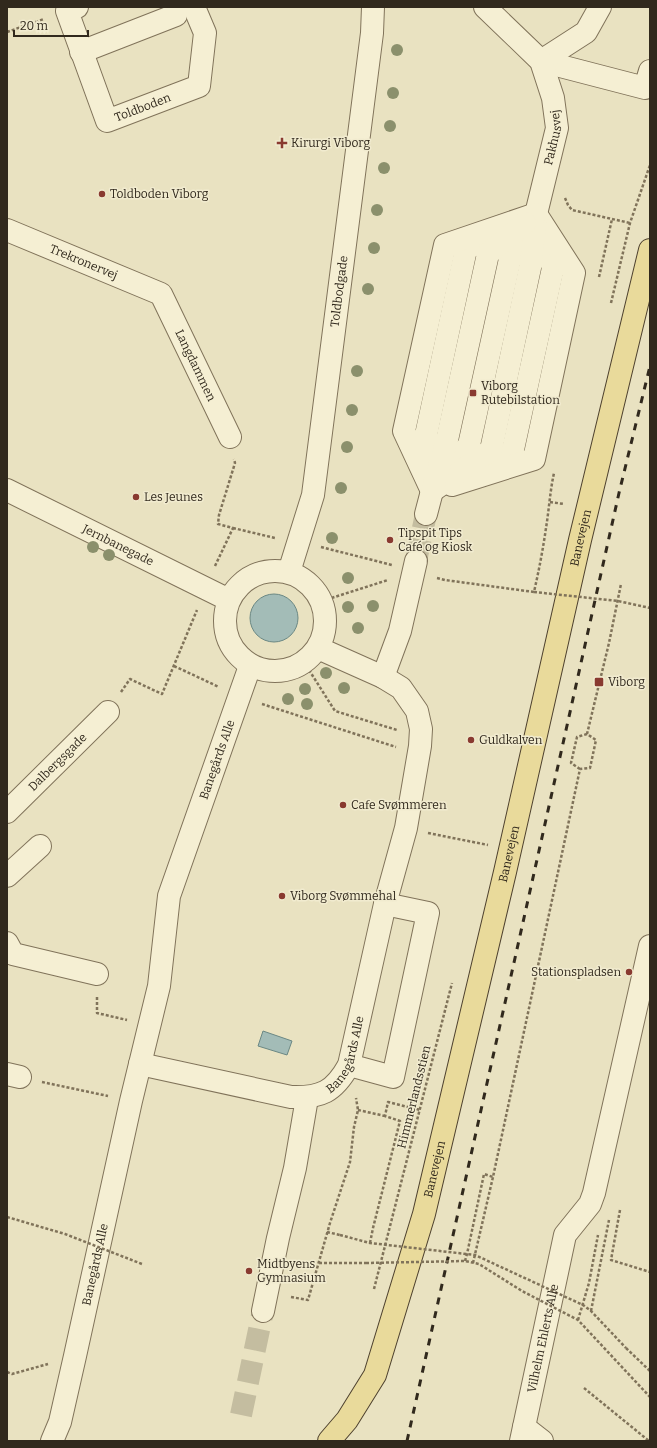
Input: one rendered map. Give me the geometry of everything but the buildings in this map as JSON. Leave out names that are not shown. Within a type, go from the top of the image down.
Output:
[{"type":"main road","name":"Banevejen","points":[[329,1441],[347,1420],[375,1375],[424,1214],[505,872],[580,540],[650,250]]},
{"type":"street","name":"Toldbodgade","points":[[289,572],[313,495],[372,33],[373,7]]},
{"type":"street","name":"Pakhusvej","points":[[432,491],[490,450],[531,263],[536,214],[557,128],[553,98],[541,61],[485,7]]},
{"type":"street","points":[[541,61],[586,32],[600,7]]},
{"type":"street","name":"Toldboden","points":[[72,9],[81,52],[107,121],[199,86],[205,33],[185,11]]},
{"type":"street","points":[[81,52],[185,11]]},
{"type":"street","name":"Pakhusvej","points":[[541,61],[645,88],[650,72]]},
{"type":"street","points":[[426,514],[447,440],[488,254],[536,214]]},
{"type":"street","points":[[432,491],[534,459],[574,273],[536,214]]},
{"type":"street","points":[[432,491],[404,431],[445,245],[536,214]]},
{"type":"street","name":"Trekronervej","points":[[7,230],[161,294]]},
{"type":"street","name":"Langdammen","points":[[161,294],[230,437]]},
{"type":"street","name":"Jernbanegade","points":[[7,490],[229,600]]},
{"type":"street","points":[[383,677],[400,631],[415,566]]},
{"type":"street","points":[[271,570],[289,572],[303,578],[314,588],[322,601],[326,625],[323,637],[311,655],[294,668],[278,672],[261,670],[250,666],[234,651],[226,635],[224,618],[229,600],[238,585],[253,575],[271,570]]},
{"type":"street","name":"Banegårds Alle","points":[[140,1064],[291,1098],[307,1098],[329,1091],[341,1079],[349,1065],[386,904],[406,828],[421,729],[417,711],[401,688],[383,677],[311,655]]},
{"type":"street","name":"Banegårds Alle","points":[[52,1441],[60,1422],[131,1101],[159,986],[169,896],[250,666]]},
{"type":"street","name":"Dalbergsgade","points":[[7,812],[108,712]]},
{"type":"street","points":[[7,876],[40,846]]},
{"type":"street","points":[[349,1065],[393,1077],[428,913],[386,904]]},
{"type":"street","points":[[7,943],[13,954],[97,974]]},
{"type":"street","name":"Vilhelm Ehlerts Alle","points":[[522,1434],[565,1235],[590,1204],[594,1193],[650,946]]},
{"type":"street","points":[[263,1311],[278,1238],[295,1168],[307,1098]]},
{"type":"street","points":[[522,1434],[542,1441]]},
{"type":"path","points":[[7,32],[72,9]]},
{"type":"path","points":[[567,192],[565,199],[572,210],[630,223],[650,165]]},
{"type":"path","points":[[234,463],[219,515],[218,524],[298,543],[415,566]]},
{"type":"path","points":[[534,592],[545,540],[550,502],[564,504]]},
{"type":"path","points":[[108,712],[130,679],[162,694],[217,561],[233,528]]},
{"type":"path","points":[[322,601],[415,566]]},
{"type":"path","points":[[444,580],[509,590],[618,601],[650,608]]},
{"type":"path","points":[[587,734],[621,584]]},
{"type":"path","points":[[311,655],[335,711],[419,746]]},
{"type":"path","points":[[174,666],[240,697],[419,746]]},
{"type":"path","points":[[587,734],[596,740],[595,747],[590,768],[580,769],[571,763],[577,737],[587,734]]},
{"type":"path","points":[[473,1263],[493,1177],[580,769]]},
{"type":"path","points":[[406,828],[489,845]]},
{"type":"path","points":[[97,974],[97,1013],[149,1025]]},
{"type":"path","name":"Himmerlandsstien","points":[[374,1289],[453,978]]},
{"type":"path","points":[[14,1075],[131,1101]]},
{"type":"path","points":[[385,1116],[388,1102],[420,1110]]},
{"type":"path","points":[[358,1110],[400,1121],[370,1243]]},
{"type":"path","points":[[288,1297],[308,1300],[330,1222],[350,1162],[354,1127]]},
{"type":"path","points":[[464,1261],[467,1254],[484,1174],[493,1177]]},
{"type":"path","points":[[620,1210],[611,1260],[650,1272]]},
{"type":"path","points":[[591,1311],[610,1216]]},
{"type":"path","points":[[7,1217],[65,1234],[142,1264]]},
{"type":"path","points":[[578,1320],[589,1283],[598,1230]]},
{"type":"path","points":[[327,1232],[370,1243],[475,1255],[582,1305],[591,1311],[650,1371]]},
{"type":"path","points":[[319,1263],[464,1261],[478,1264],[522,1291],[578,1320],[650,1397]]},
{"type":"path","points":[[7,1372],[12,1374],[75,1356]]},
{"type":"path","points":[[584,1388],[649,1441]]},
{"type":"water","points":[[269,594],[279,594],[291,601],[298,613],[298,623],[291,635],[279,642],[269,642],[261,638],[254,631],[250,623],[250,613],[254,605],[261,598]]},
{"type":"water","points":[[263,1031],[292,1041],[287,1055],[258,1046]]},
{"type":"tunnel","points":[[416,561],[426,514]]},
{"type":"tunnel","points":[[241,1415],[263,1311]]},
{"type":"railway","points":[[407,1441],[619,493],[650,366]]},
{"type":"place","name":"Kirurgi Viborg","points":[[282,143]]},
{"type":"place","name":"Toldboden Viborg","points":[[102,194]]},
{"type":"place","name":"Viborg Rutebilstation","points":[[473,393]]},
{"type":"place","name":"Les Jeunes","points":[[136,497]]},
{"type":"place","name":"Tipspit Tips Café og Kiosk","points":[[390,540]]},
{"type":"place","name":"Viborg","points":[[599,682]]},
{"type":"place","name":"Guldkalven","points":[[471,740]]},
{"type":"place","name":"Cafe Svømmeren","points":[[343,805]]},
{"type":"place","name":"Viborg Svømmehal","points":[[282,896]]},
{"type":"place","name":"Stationspladsen","points":[[629,972]]},
{"type":"place","name":"Midtbyens Gymnasium","points":[[249,1271]]}]
